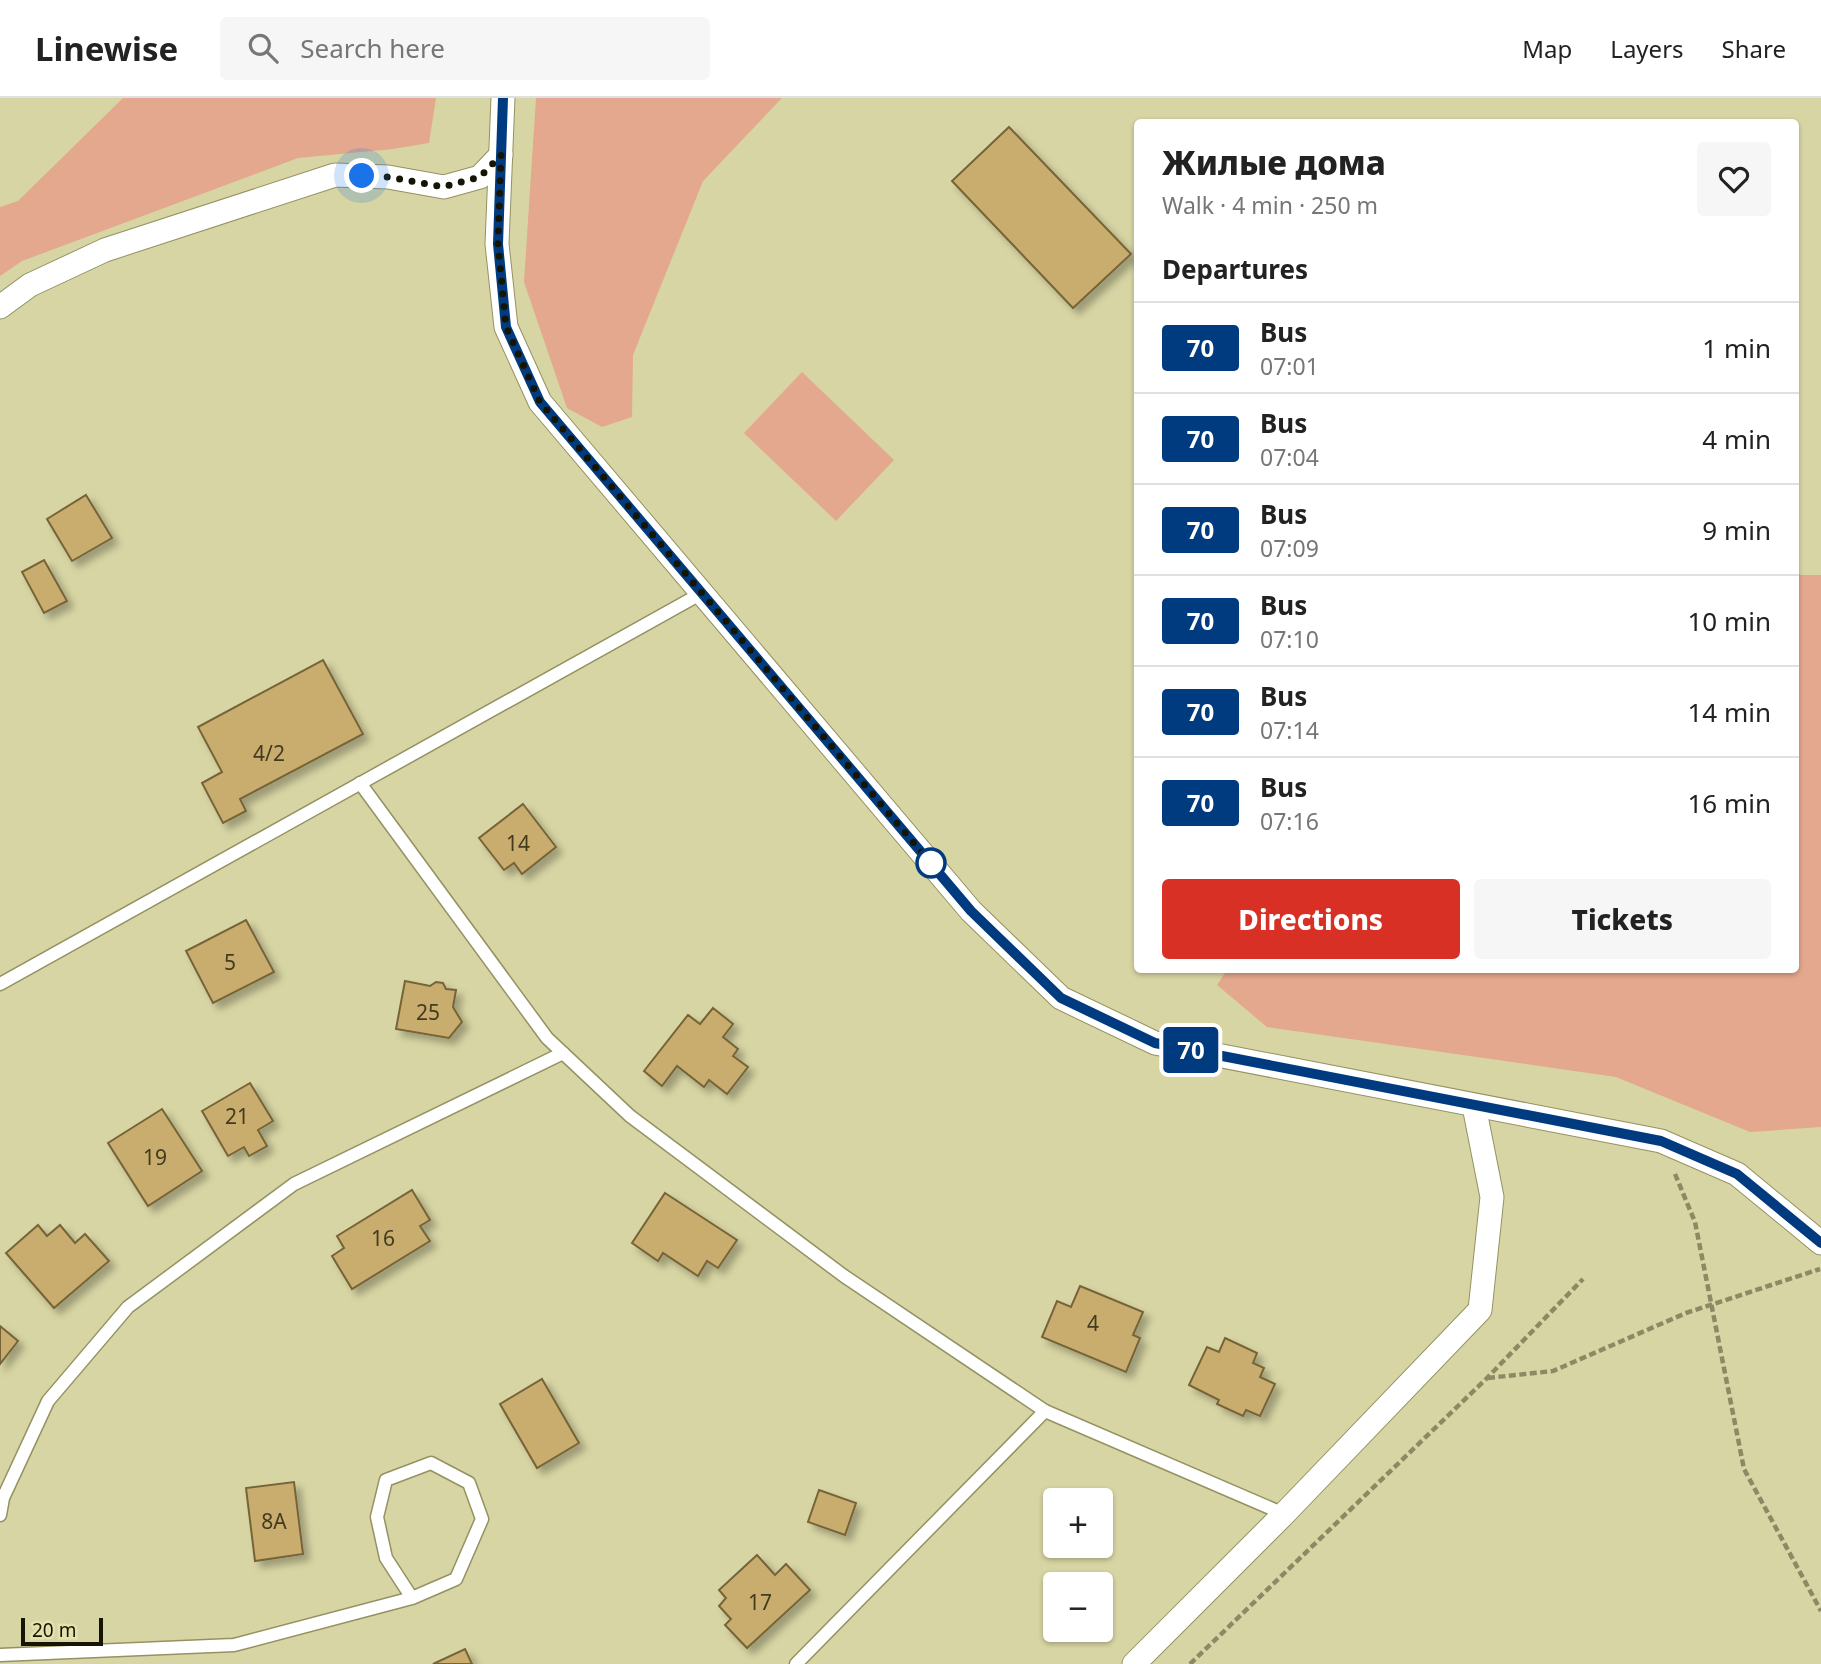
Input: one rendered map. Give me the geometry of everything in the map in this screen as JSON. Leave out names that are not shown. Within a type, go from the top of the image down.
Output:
[{"type":"street","points":[[503,98],[498,244],[506,327],[540,402],[971,911],[1061,998],[1155,1043],[1661,1141],[1737,1174],[1820,1244]]},
{"type":"street","points":[[0,307],[30,285],[105,250],[335,175],[388,177],[443,187],[480,177],[501,155]]},
{"type":"street","points":[[1134,1664],[1284,1514],[1480,1310],[1492,1197],[1474,1106]]},
{"type":"lane","points":[[0,984],[702,593]]},
{"type":"lane","points":[[360,783],[547,1038],[631,1116],[833,1268],[1045,1411],[1284,1514]]},
{"type":"lane","points":[[0,1515],[3,1498],[48,1401],[128,1307],[294,1184],[564,1053]]},
{"type":"lane","points":[[796,1664],[1045,1411]]},
{"type":"lane","points":[[0,1655],[234,1645],[412,1598],[456,1579],[482,1519],[469,1483],[431,1463],[386,1480],[377,1517],[386,1558],[412,1598]]},
{"type":"path","points":[[1661,1141],[1695,1222],[1744,1469],[1821,1611]]},
{"type":"path","points":[[1486,1379],[1553,1371],[1686,1313],[1821,1269]]},
{"type":"path","points":[[1190,1664],[1486,1379],[1583,1279]]},
{"type":"shaded area","points":[[123,98],[436,98],[429,143],[298,158],[22,261],[0,276],[0,207],[18,201]]},
{"type":"shaded area","points":[[536,98],[782,98],[703,181],[633,355],[632,417],[602,427],[567,408],[524,282]]},
{"type":"shaded area","points":[[802,372],[894,460],[836,521],[744,433]]},
{"type":"shaded area","points":[[1799,574],[1821,575],[1821,1127],[1750,1132],[1616,1077],[1267,1027],[1217,985],[1225,973],[1799,973]]},
{"type":"building","points":[[1009,127],[1131,254],[1073,308],[952,181]]},
{"type":"building","points":[[86,495],[112,538],[72,561],[47,519]]},
{"type":"building","points":[[44,560],[67,601],[44,613],[22,572]]},
{"type":"building","points":[[323,660],[363,734],[240,799],[246,811],[223,823],[202,783],[222,772],[198,727]]},
{"type":"building","points":[[523,804],[556,847],[522,874],[514,863],[504,870],[479,838]]},
{"type":"building","points":[[246,920],[274,972],[213,1003],[186,951]]},
{"type":"building","points":[[405,981],[430,986],[436,982],[443,983],[446,989],[456,990],[453,1007],[462,1022],[449,1038],[396,1029]]},
{"type":"building","points":[[713,1008],[733,1024],[723,1037],[738,1049],[733,1056],[748,1067],[727,1094],[709,1080],[704,1087],[677,1066],[662,1086],[644,1071],[688,1015],[700,1024]]},
{"type":"building","points":[[250,1083],[273,1121],[258,1130],[267,1146],[249,1156],[244,1147],[228,1156],[202,1111]]},
{"type":"building","points":[[162,1109],[202,1171],[148,1206],[108,1143]]},
{"type":"building","points":[[412,1190],[430,1220],[420,1226],[430,1241],[352,1289],[332,1256],[344,1248],[337,1236]]},
{"type":"building","points":[[665,1193],[737,1240],[718,1268],[707,1261],[698,1276],[663,1253],[658,1261],[632,1243]]},
{"type":"building","points":[[38,1225],[47,1236],[60,1225],[75,1243],[85,1234],[109,1261],[54,1308],[6,1253]]},
{"type":"building","points":[[1080,1286],[1143,1312],[1133,1335],[1140,1338],[1126,1372],[1042,1337],[1057,1301],[1071,1307]]},
{"type":"building","points":[[0,1326],[18,1341],[0,1364]]},
{"type":"building","points":[[1225,1338],[1257,1353],[1253,1363],[1264,1368],[1260,1377],[1275,1384],[1260,1416],[1246,1410],[1243,1416],[1217,1404],[1219,1400],[1189,1385],[1207,1347],[1219,1352]]},
{"type":"building","points":[[542,1379],[579,1443],[537,1468],[500,1404]]},
{"type":"building","points":[[294,1482],[303,1554],[255,1561],[246,1488]]},
{"type":"building","points":[[819,1490],[856,1503],[845,1535],[808,1522]]},
{"type":"building","points":[[757,1555],[775,1575],[786,1564],[810,1590],[747,1648],[725,1625],[731,1619],[719,1606],[726,1598],[719,1590]]},
{"type":"building","points":[[465,1649],[472,1664],[433,1664]]},
{"type":"bus line","name":"70","points":[[503,98],[498,244],[506,327],[540,402],[971,911],[1061,998],[1155,1043],[1661,1141],[1737,1174],[1821,1243]]},
{"type":"route","points":[[362,176],[388,177],[443,187],[480,177],[501,155],[498,244],[506,327],[540,402],[935,868],[931,863]]}]
